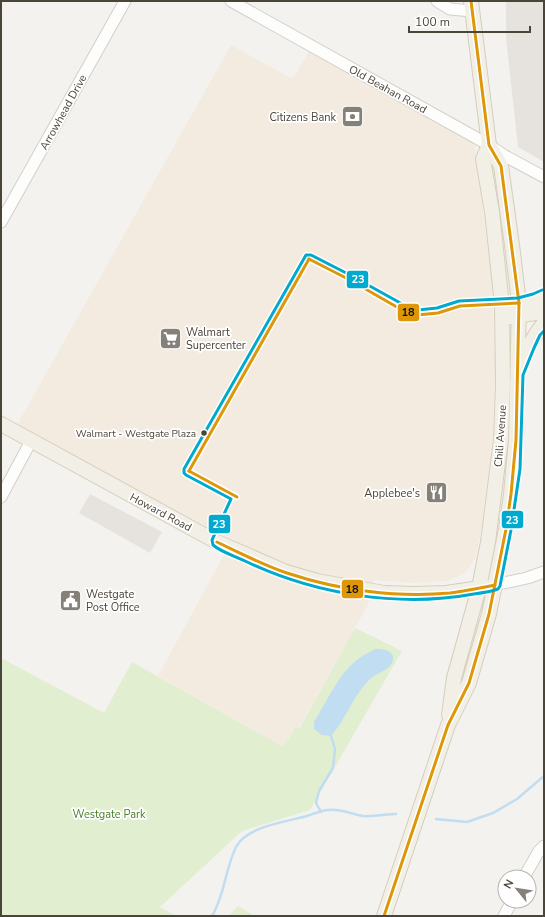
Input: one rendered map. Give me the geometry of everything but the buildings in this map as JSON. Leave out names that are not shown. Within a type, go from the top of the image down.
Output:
[{"type":"main road","name":"Chili Avenue","points":[[384,916],[448,725],[469,683],[489,614],[495,586],[506,529],[515,468],[519,310],[501,166],[490,145],[472,6]]},
{"type":"main road","name":"Chili Avenue","points":[[448,725],[454,678],[479,588],[490,527],[501,439],[502,311],[492,212],[483,159],[490,145]]},
{"type":"main road","points":[[519,310],[544,294]]},
{"type":"main road","points":[[502,311],[544,310]]},
{"type":"main road","points":[[518,374],[536,332],[544,323]]},
{"type":"main road","name":"Howard Road","points":[[1,424],[217,542],[286,572],[316,581],[384,593],[446,593],[495,586]]},
{"type":"street","name":"Arrowhead Drive","points":[[1,222],[125,1]]},
{"type":"street","name":"Old Beahan Road","points":[[231,1],[490,145],[505,156],[544,177]]},
{"type":"street","points":[[437,1],[450,9],[472,6]]},
{"type":"street","points":[[1,497],[31,441]]},
{"type":"street","points":[[495,586],[544,572]]},
{"type":"street","points":[[529,869],[539,851],[544,846]]},
{"type":"shaded area","points":[[506,1],[544,1],[544,162],[518,147],[506,38]]},
{"type":"shaded area","points":[[231,45],[289,77],[294,77],[310,50],[471,141],[475,146],[476,151],[492,283],[495,361],[493,434],[482,524],[476,558],[465,573],[448,581],[415,583],[374,580],[368,605],[298,729],[295,727],[289,739],[282,746],[158,676],[232,540],[17,425]]},
{"type":"shaded area","points":[[90,494],[162,532],[150,553],[79,513]]},
{"type":"green space","name":"Westgate Park","points":[[355,628],[402,651],[310,810],[242,831],[160,907],[176,916],[1,916],[1,658],[104,713],[132,662],[282,746],[289,739],[295,727],[299,729]]},
{"type":"green space","points":[[238,906],[255,916],[229,916]]},
{"type":"water","points":[[375,649],[390,652],[393,657],[392,663],[363,686],[331,736],[322,735],[314,729],[314,722],[334,687],[353,663]]},
{"type":"waterway","points":[[321,812],[316,803],[319,791],[333,768],[335,749],[331,736]]},
{"type":"waterway","points":[[436,819],[467,822],[493,813],[517,799],[544,776]]},
{"type":"waterway","points":[[212,916],[220,899],[232,855],[241,840],[249,834],[268,826],[327,810],[341,810],[363,816],[396,814]]},
{"type":"transit line","name":"18","points":[[384,916],[448,725],[469,683],[489,614],[506,529],[511,494],[516,440],[519,303],[501,166],[489,145],[471,1]]},
{"type":"transit line","name":"23","points":[[542,290],[518,298],[459,301],[437,308],[418,310],[404,305],[311,255],[306,255],[184,469],[184,473],[186,475],[231,499],[212,540],[213,545],[224,552],[299,582],[328,590],[357,595],[386,598],[445,598],[483,593],[498,589],[500,586],[511,530],[520,469],[523,375],[540,335],[544,331]]},
{"type":"transit line","name":"18","points":[[309,259],[412,314],[438,313],[460,306],[519,303]]},
{"type":"transit line","name":"18","points":[[189,471],[309,259]]},
{"type":"transit line","name":"18","points":[[189,471],[237,497]]},
{"type":"transit line","name":"18","points":[[217,542],[278,570],[306,579],[347,588],[388,593],[430,594],[450,593],[495,585]]},
{"type":"place","name":"Citizens Bank","points":[[352,117]]},
{"type":"place","name":"Walmart Supercenter","points":[[170,338]]},
{"type":"place","name":"Walmart - Westgate Plaza","points":[[204,433]]},
{"type":"place","name":"Applebee's","points":[[436,493]]},
{"type":"place","name":"Westgate Post Office","points":[[70,600]]}]
